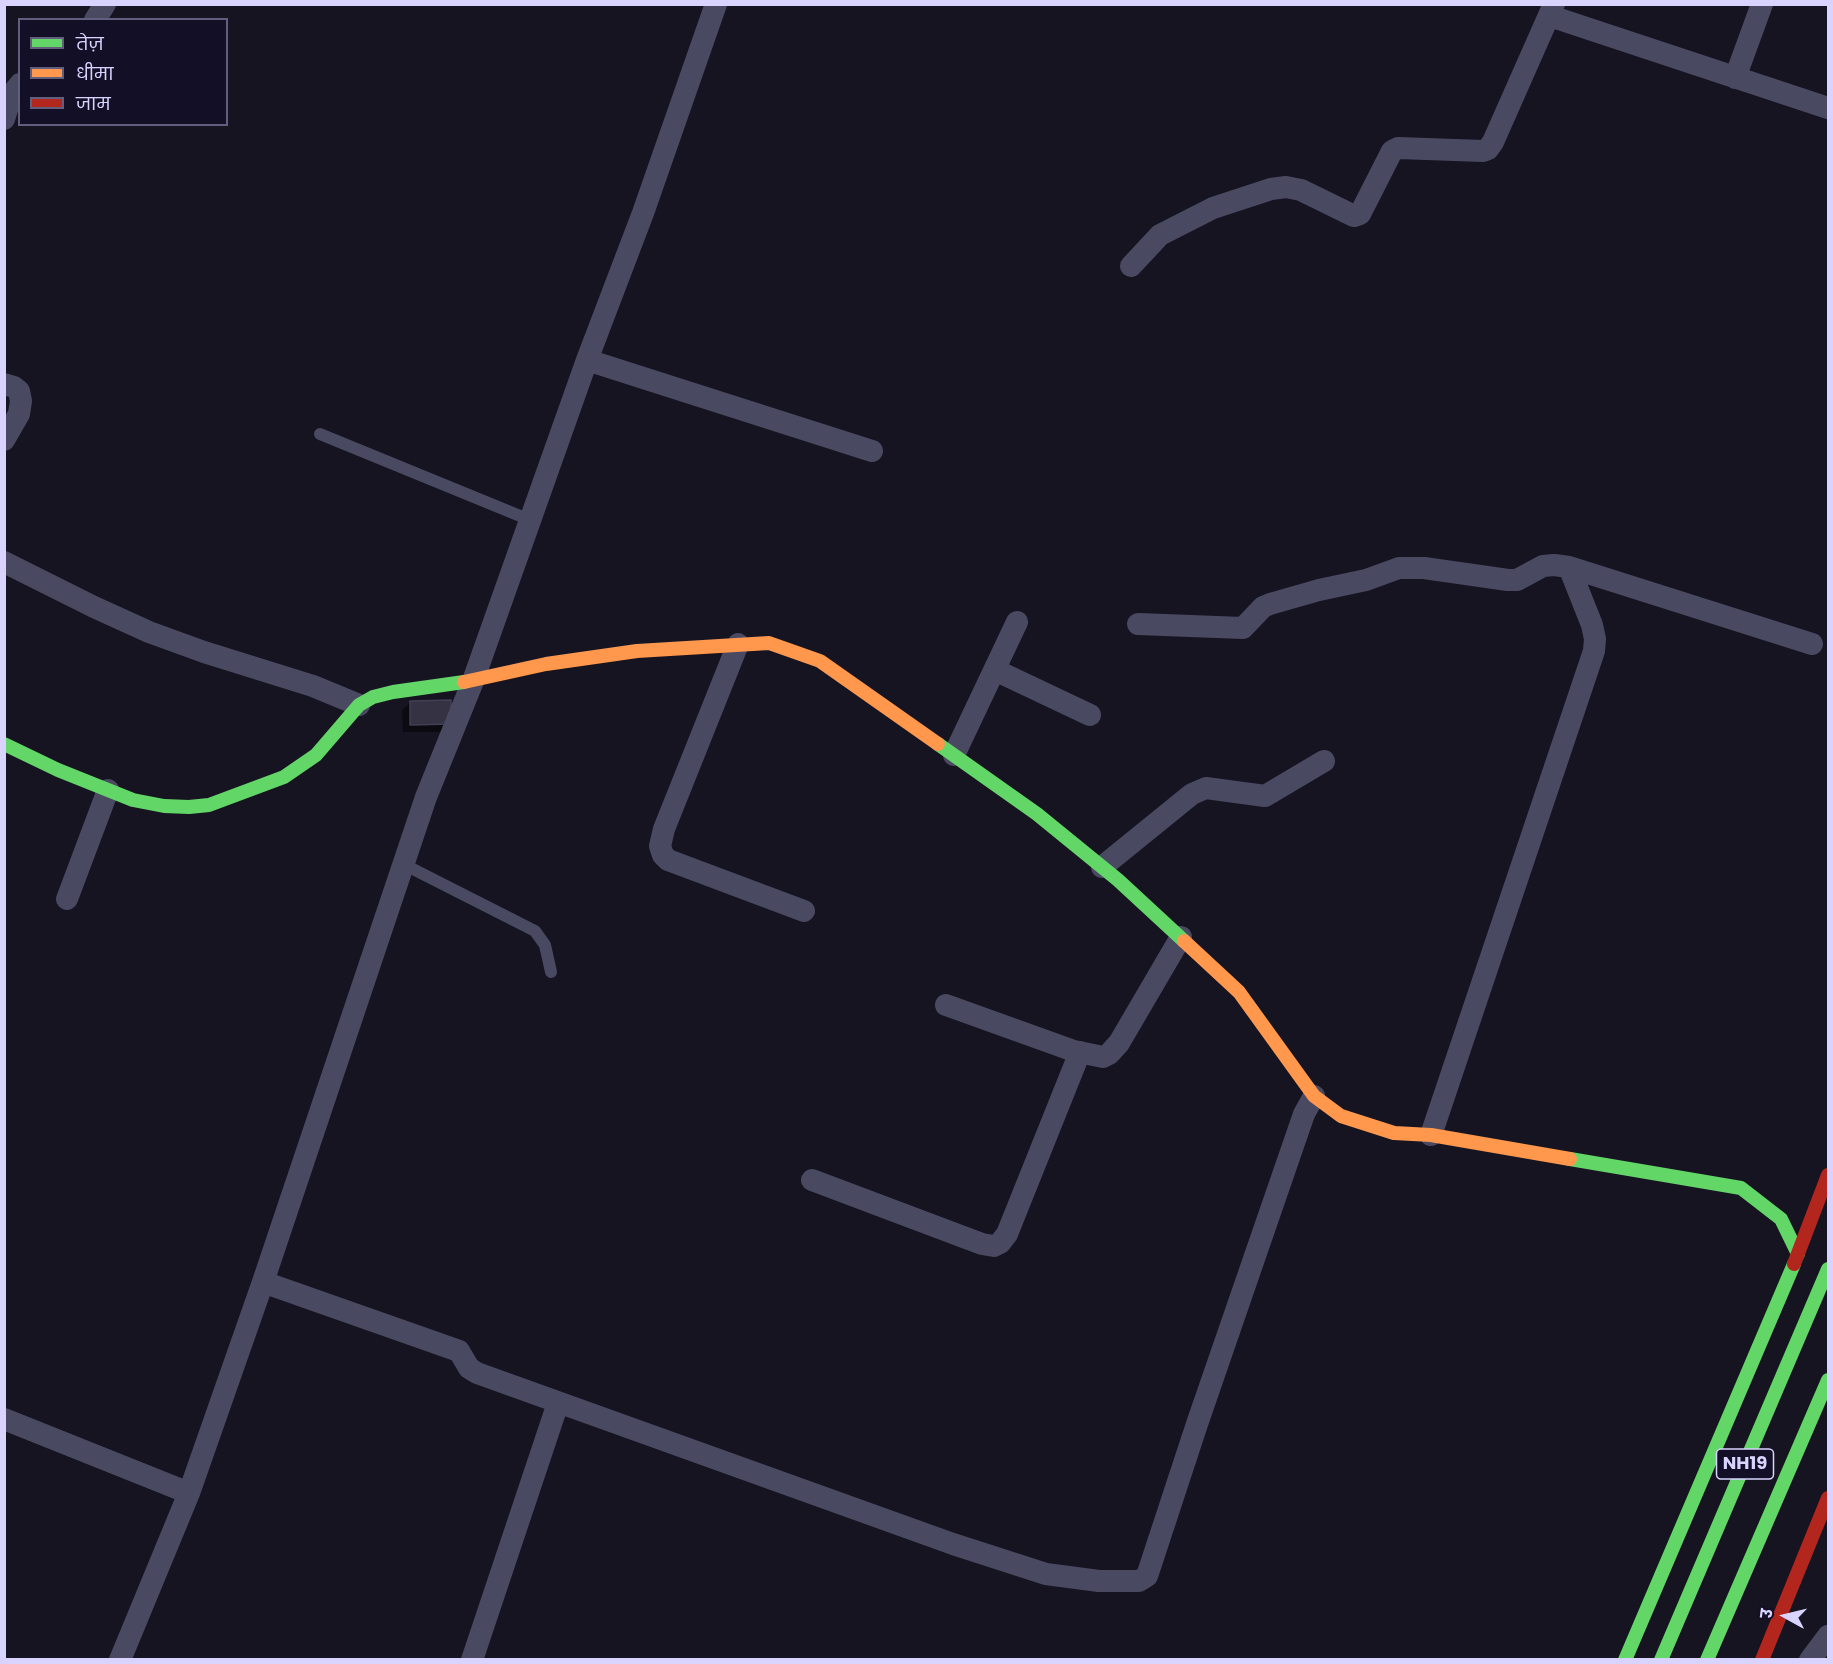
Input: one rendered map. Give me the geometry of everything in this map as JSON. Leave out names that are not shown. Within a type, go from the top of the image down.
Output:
[{"type":"main road","points":[[4,744],[58,770],[133,800],[164,806],[209,805],[284,777],[316,755],[359,705],[373,697],[393,692],[474,681],[558,662],[637,651],[769,643],[820,661],[1037,814],[1102,867],[1181,937],[1239,993],[1314,1096],[1341,1116],[1394,1133],[1431,1136],[1741,1188],[1781,1219],[1798,1254]]},
{"type":"main road","points":[[1629,1658],[1798,1254],[1828,1175]]},
{"type":"main road","name":"NH19","points":[[1661,1659],[1828,1269]]},
{"type":"main road","name":"NH19","points":[[1707,1659],[1828,1380]]},
{"type":"main road","points":[[1762,1659],[1828,1498]]},
{"type":"street","points":[[96,18],[105,4]]},
{"type":"street","points":[[120,1659],[189,1493],[263,1282],[426,797],[474,681],[586,360],[643,213],[716,4]]},
{"type":"street","points":[[1735,78],[1762,4]]},
{"type":"street","points":[[1131,266],[1160,235],[1213,208],[1271,189],[1286,187],[1301,190],[1354,216],[1360,214],[1392,151],[1408,147],[1483,151],[1488,149],[1552,10],[1735,78],[1828,108]]},
{"type":"street","points":[[4,119],[12,90]]},
{"type":"street","points":[[586,360],[872,451]]},
{"type":"street","points":[[4,384],[19,391],[21,401],[19,414],[4,440]]},
{"type":"street","points":[[4,562],[149,632],[313,686],[359,705]]},
{"type":"street","points":[[1138,624],[1243,628],[1263,607],[1270,604],[1366,580],[1399,568],[1424,568],[1517,580],[1543,566],[1554,565],[1569,567],[1812,644]]},
{"type":"street","points":[[1431,1136],[1594,651],[1595,639],[1592,625],[1569,567]]},
{"type":"street","points":[[954,755],[1017,622]]},
{"type":"street","points":[[738,644],[664,829],[660,846],[663,855],[668,860],[804,911]]},
{"type":"street","points":[[995,670],[1090,715]]},
{"type":"street","points":[[1102,867],[1192,794],[1206,788],[1213,788],[1265,796],[1324,761]]},
{"type":"street","points":[[67,899],[108,790]]},
{"type":"street","points":[[946,1005],[1080,1052],[1097,1057],[1109,1054],[1119,1043],[1181,937]]},
{"type":"street","points":[[812,1180],[982,1244],[994,1246],[1000,1243],[1007,1234],[1080,1052]]},
{"type":"street","points":[[263,1282],[459,1352],[472,1371],[953,1544],[1047,1574],[1099,1581],[1139,1581],[1147,1576],[1200,1413],[1288,1158],[1304,1114],[1314,1096]]},
{"type":"street","points":[[472,1659],[558,1403]]},
{"type":"street","points":[[4,1419],[189,1493]]},
{"type":"street","points":[[1810,1659],[1828,1636]]},
{"type":"lane","points":[[320,434],[530,520]]},
{"type":"lane","points":[[404,864],[535,931],[545,945],[551,972]]},
{"type":"building","points":[[451,700],[451,724],[410,725],[410,701]]},
{"type":"traffic: fast","points":[[4,744],[58,770],[133,800],[164,806],[209,805],[284,777],[316,755],[359,705],[373,697],[464,682]]},
{"type":"traffic: fast","points":[[938,744],[1037,814],[1118,880],[1184,941]]},
{"type":"traffic: fast","points":[[1570,1159],[1741,1188],[1781,1219],[1798,1254]]},
{"type":"traffic: fast","points":[[1625,1660],[1794,1264]]},
{"type":"traffic: fast","points":[[1661,1660],[1828,1269]]},
{"type":"traffic: fast","points":[[1707,1660],[1828,1380]]},
{"type":"traffic: slow","points":[[464,682],[546,664],[637,651],[769,643],[820,661],[938,744]]},
{"type":"traffic: slow","points":[[1184,941],[1239,992],[1314,1096],[1341,1116],[1394,1133],[1431,1135],[1570,1159]]},
{"type":"traffic: jam","points":[[1794,1264],[1828,1175]]},
{"type":"traffic: jam","points":[[1762,1660],[1828,1498]]}]
